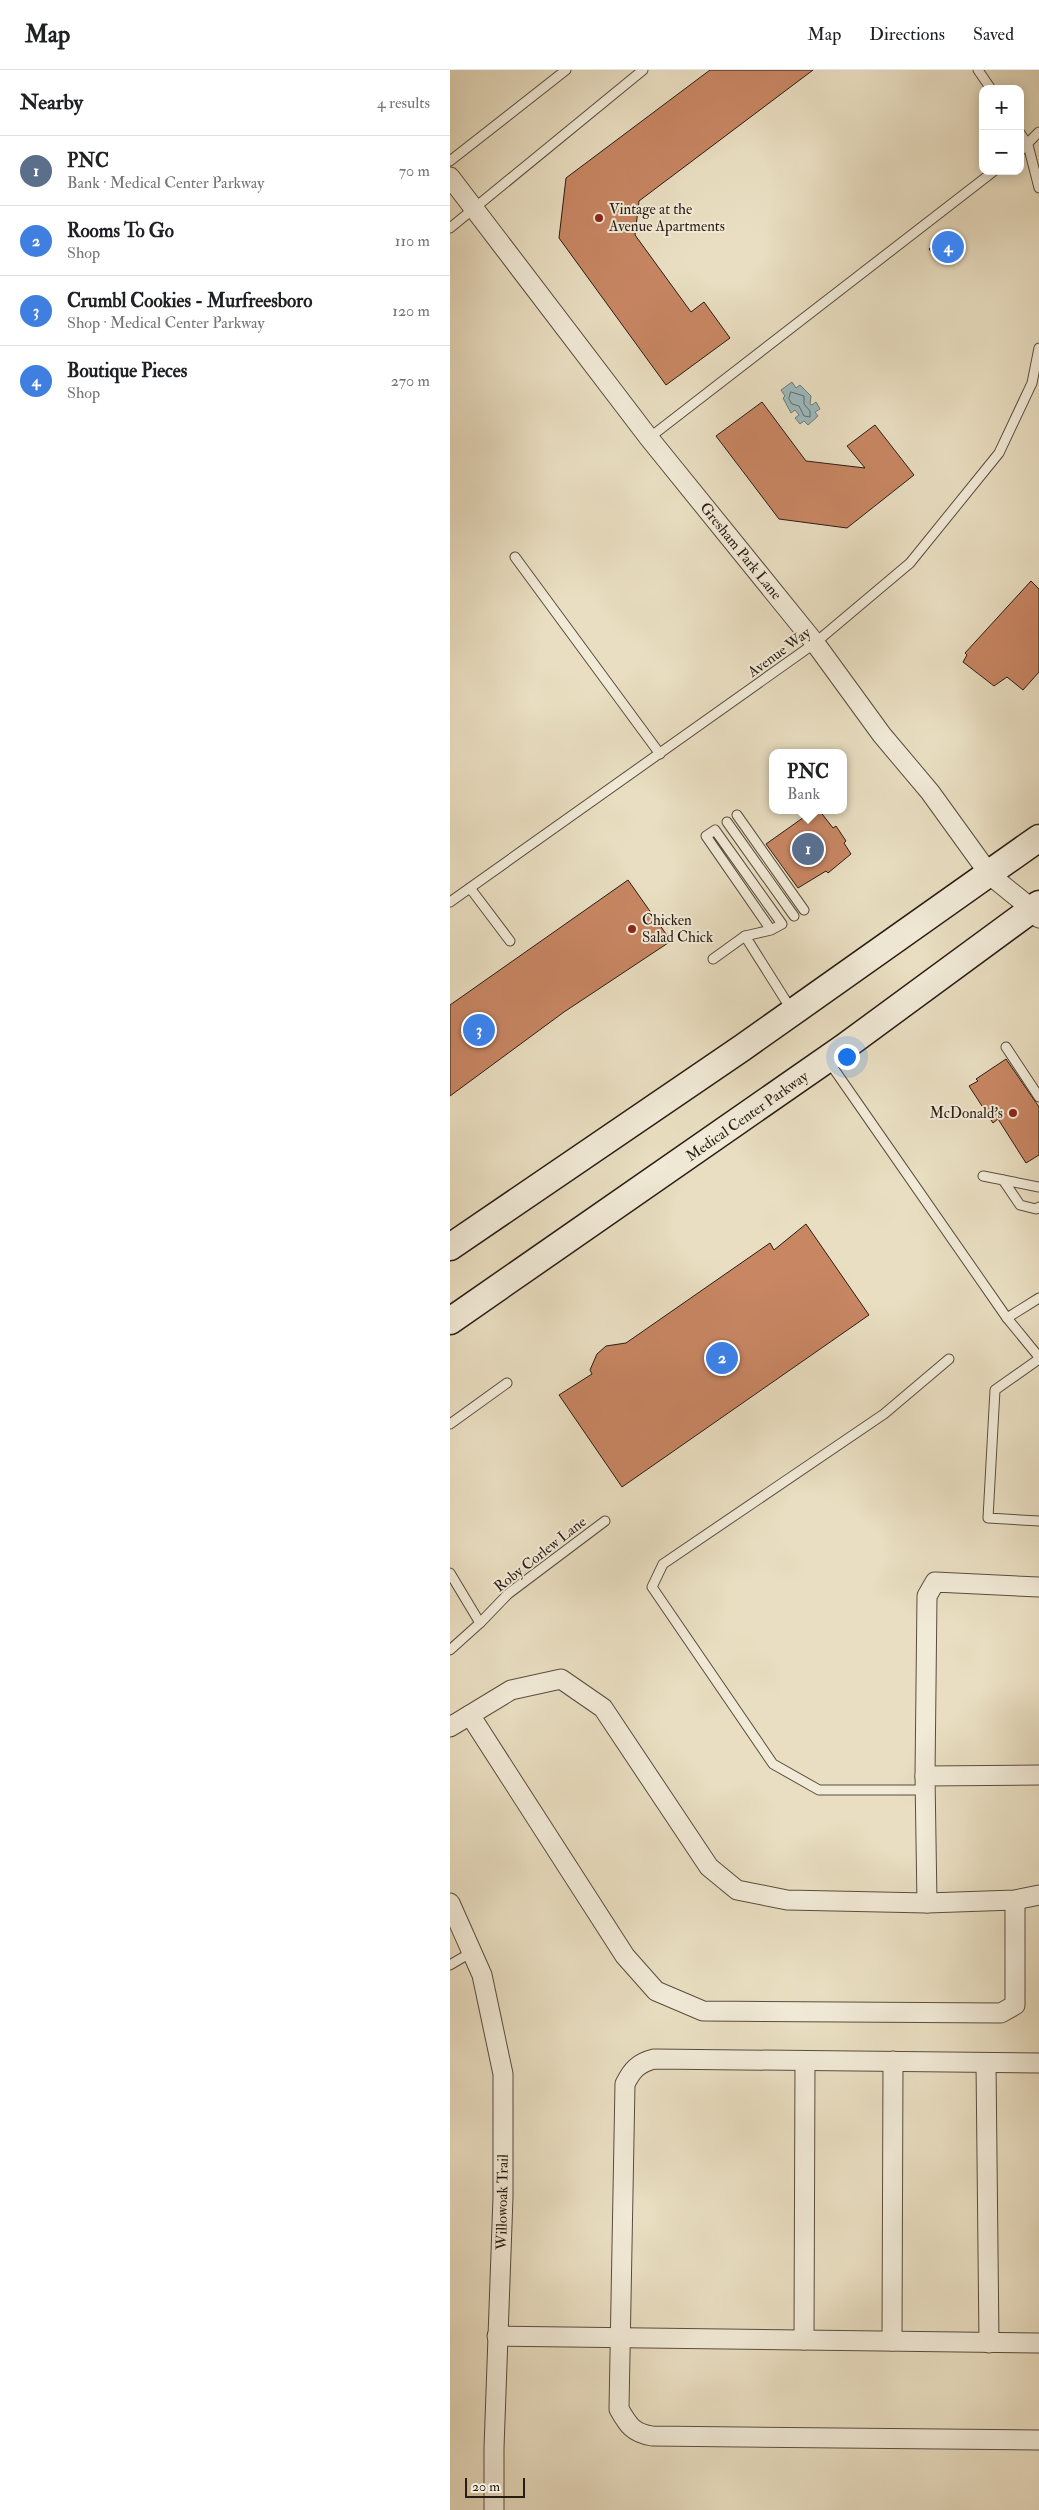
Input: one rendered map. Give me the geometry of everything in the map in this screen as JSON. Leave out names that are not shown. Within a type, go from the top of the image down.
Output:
[{"type":"main road","points":[[450,1247],[793,1012],[990,875],[1039,838]]},
{"type":"main road","name":"Medical Center Parkway","points":[[450,1321],[827,1060],[1037,910]]},
{"type":"street","name":"Gresham Park Lane","points":[[450,177],[650,438],[815,643],[882,735],[930,792],[990,875],[1037,910]]},
{"type":"street","points":[[927,1903],[925,1783],[927,1596],[935,1582],[1039,1587]]},
{"type":"street","points":[[450,1727],[511,1690],[561,1679],[603,1708],[709,1867],[737,1890],[787,1900],[927,1903],[1014,1900],[1039,1895]]},
{"type":"street","points":[[470,1715],[625,1956],[656,1991],[703,2011],[1001,2013],[1015,2005],[1014,1900]]},
{"type":"street","points":[[925,1783],[1039,1775]]},
{"type":"street","name":"Willowoak Trail","points":[[450,1903],[482,1976],[503,2074],[503,2197],[497,2336],[494,2510]]},
{"type":"street","points":[[1039,2063],[654,2059],[641,2062],[632,2070],[625,2084],[624,2097],[619,2409],[627,2424],[637,2433],[652,2436],[1039,2440]]},
{"type":"street","points":[[804,2340],[805,2060]]},
{"type":"street","points":[[892,2341],[893,2062]]},
{"type":"street","points":[[986,2063],[989,2343]]},
{"type":"street","points":[[497,2336],[1039,2343]]},
{"type":"lane","points":[[450,161],[566,70]]},
{"type":"lane","points":[[450,228],[643,70]]},
{"type":"lane","points":[[978,70],[988,85]]},
{"type":"lane","points":[[1024,148],[1039,132]]},
{"type":"lane","points":[[1024,139],[1028,145],[1039,188]]},
{"type":"lane","points":[[650,438],[989,175]]},
{"type":"lane","name":"Avenue Way","points":[[450,902],[815,643],[910,562],[993,460],[1032,383],[1039,348]]},
{"type":"lane","points":[[515,557],[660,754]]},
{"type":"lane","points":[[738,816],[804,910]]},
{"type":"lane","points":[[727,822],[794,916]]},
{"type":"lane","points":[[713,959],[746,936],[771,930],[782,924],[714,830],[706,836],[771,930]]},
{"type":"lane","points":[[470,888],[510,942]]},
{"type":"lane","points":[[746,936],[793,1012]]},
{"type":"lane","points":[[1006,1047],[1039,1097]]},
{"type":"lane","points":[[827,1060],[1008,1318],[1039,1358],[995,1390],[988,1518],[1039,1521]]},
{"type":"lane","points":[[983,1176],[1039,1187]]},
{"type":"lane","points":[[1003,1180],[1020,1205],[1036,1209],[1039,1207]]},
{"type":"lane","points":[[1008,1318],[1039,1298]]},
{"type":"lane","points":[[925,1783],[819,1790],[773,1764],[652,1587],[663,1564],[884,1414],[949,1359]]},
{"type":"lane","points":[[450,1424],[507,1383]]},
{"type":"lane","name":"Roby Corlew Lane","points":[[450,1650],[508,1594],[605,1521]]},
{"type":"lane","points":[[450,1573],[480,1623]]},
{"type":"lane","points":[[450,1965],[472,1952]]},
{"type":"water","points":[[792,382],[796,388],[800,385],[811,396],[810,404],[812,405],[816,402],[820,409],[815,412],[818,416],[808,425],[804,421],[800,424],[795,418],[799,415],[795,410],[791,413],[783,398],[785,396],[781,390]]},
{"type":"building","name":"Vintage at the Avenue Apartments","points":[[710,70],[813,70],[639,201],[635,235],[691,312],[704,302],[730,338],[666,385],[559,238],[566,178]]},
{"type":"building","points":[[945,236],[954,248],[938,261],[929,249]]},
{"type":"building","points":[[762,402],[806,461],[865,468],[847,446],[875,425],[914,475],[847,528],[779,519],[716,436]]},
{"type":"building","points":[[1031,581],[1039,589],[1039,672],[1023,690],[1007,677],[994,686],[963,662],[967,655],[965,653]]},
{"type":"building","points":[[808,814],[822,814],[833,828],[836,826],[846,841],[844,843],[851,854],[828,873],[826,871],[798,888],[766,844]]},
{"type":"building","points":[[628,880],[671,941],[564,1012],[450,1096],[450,1005]]},
{"type":"building","name":"McDonald's","points":[[1006,1059],[1039,1107],[1039,1155],[1026,1163],[998,1119],[993,1123],[969,1086],[978,1081],[976,1079]]},
{"type":"building","points":[[806,1224],[869,1315],[622,1487],[559,1395],[592,1374],[590,1370],[597,1354],[606,1346],[626,1343],[770,1243],[774,1250]]},
{"type":"place","name":"Vintage at the Avenue Apartments","points":[[599,218]]},
{"type":"place","name":"Boutique Pieces","points":[[948,247]]},
{"type":"place","name":"PNC","points":[[808,849]]},
{"type":"place","name":"Chicken Salad Chick","points":[[632,929]]},
{"type":"place","name":"Crumbl Cookies - Murfreesboro","points":[[479,1030]]},
{"type":"place","name":"McDonald's","points":[[1013,1113]]},
{"type":"place","name":"Rooms To Go","points":[[722,1358]]}]
